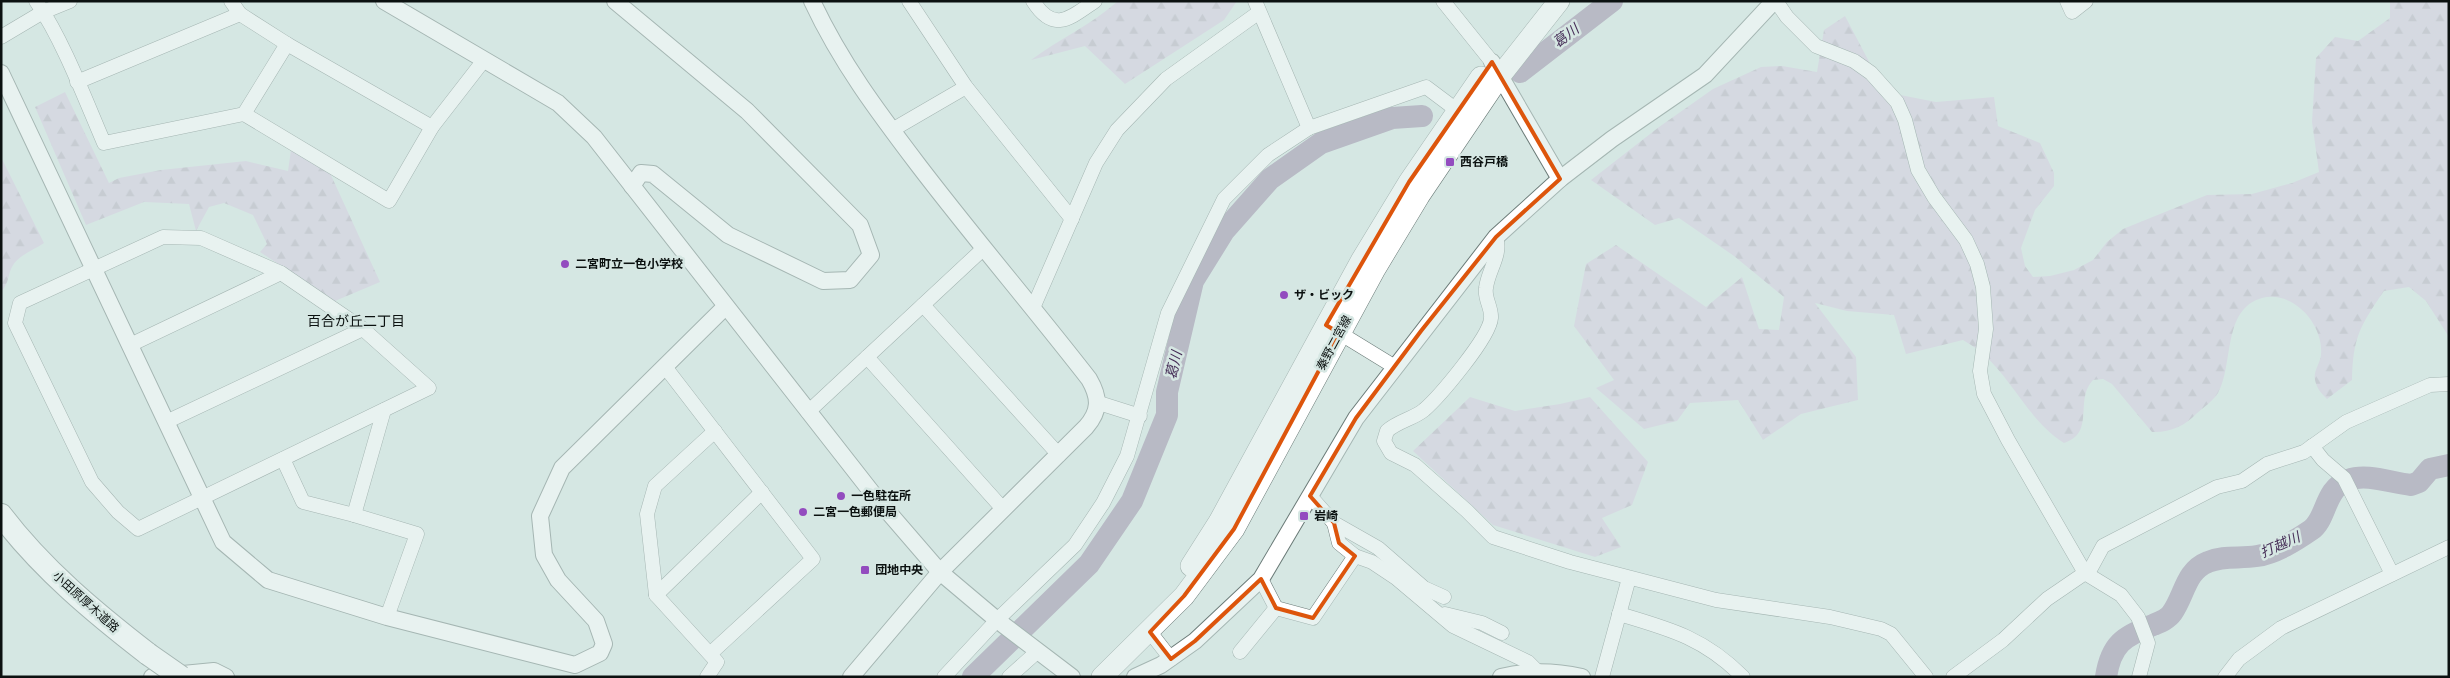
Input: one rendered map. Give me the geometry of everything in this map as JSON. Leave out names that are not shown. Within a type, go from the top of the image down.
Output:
[{"type":"highway","name":"小田原厚木道路","points":[[1,515],[52,571],[100,617],[148,668]]},
{"type":"highway","name":"小田原厚木道路","points":[[1,538],[40,582],[90,628],[148,668],[181,677]]},
{"type":"main road","name":"秦野二宮線","points":[[1094,677],[1105,656],[1171,592],[1198,557],[1333,329],[1499,70],[1540,1]]},
{"type":"main road","name":"秦野二宮線","points":[[1102,677],[1150,632],[1184,596],[1234,529],[1333,329],[1409,182],[1458,111],[1499,70],[1559,1]]},
{"type":"street","points":[[1,37],[39,7],[70,1]]},
{"type":"street","points":[[231,1],[240,14],[287,44],[432,127]]},
{"type":"street","points":[[384,1],[558,102],[594,137],[877,499],[940,572],[1001,623],[1072,677]]},
{"type":"street","points":[[812,1],[830,40],[861,89],[983,249],[1089,379],[1096,390],[1098,403],[1095,417],[940,572],[852,677]]},
{"type":"street","points":[[909,1],[966,87],[1072,219]]},
{"type":"street","points":[[1034,1],[1042,14],[1054,21],[1068,20],[1095,1]]},
{"type":"street","points":[[1443,1],[1499,70],[1560,179]]},
{"type":"street","points":[[1135,677],[1170,659],[1195,641],[1261,578],[1356,418],[1496,237],[1560,179],[1612,139],[1705,75],[1775,1],[1787,17],[1816,46],[1854,61],[1871,74],[1897,102],[1905,120],[1918,170],[1934,197],[1966,240],[1977,264],[1984,287],[1986,329],[1980,371],[1984,394],[2008,440],[2085,573],[2121,595],[2138,618],[2148,638],[2139,677]]},
{"type":"street","points":[[2067,1],[2072,12],[2086,1]]},
{"type":"street","points":[[621,3],[747,111],[860,225],[871,255],[850,280],[823,281],[728,235],[653,174],[641,173],[632,186]]},
{"type":"street","points":[[39,7],[77,82],[104,143],[244,114],[389,200],[432,127],[484,60]]},
{"type":"street","points":[[1033,308],[1096,163],[1117,130],[1166,80],[1256,7],[1309,128]]},
{"type":"street","points":[[77,82],[240,14]]},
{"type":"street","points":[[244,114],[287,44]]},
{"type":"street","points":[[1,73],[223,542],[268,580],[387,617],[574,665],[600,653],[604,644],[596,621],[558,580],[544,556],[540,516],[562,468],[666,368],[725,307]]},
{"type":"street","points":[[892,130],[966,87]]},
{"type":"street","points":[[944,677],[1001,623],[1074,545],[1103,503],[1123,464],[1140,416],[1168,313],[1224,199],[1268,155],[1309,128],[1426,87],[1458,111]]},
{"type":"street","points":[[163,237],[201,238],[281,273],[363,328],[429,388],[138,528],[118,512],[92,482],[15,324],[20,303],[94,269],[163,237]]},
{"type":"street","points":[[1496,237],[1498,245],[1496,259],[1485,290],[1492,317],[1486,333],[1432,402],[1416,415],[1387,431],[1384,441],[1391,453],[1415,465],[1493,537],[1629,578],[1716,600],[1830,617],[1881,629],[1891,634],[1926,677]]},
{"type":"street","points":[[808,412],[983,249]]},
{"type":"street","points":[[130,345],[281,273]]},
{"type":"street","points":[[922,305],[1059,455]]},
{"type":"street","points":[[166,422],[363,328]]},
{"type":"street","points":[[1333,329],[1394,367]]},
{"type":"street","points":[[867,357],[1003,508]]},
{"type":"street","points":[[666,368],[812,559],[711,653]]},
{"type":"street","points":[[1953,677],[2003,640],[2047,599],[2091,568],[2103,546],[2217,487],[2235,484],[2267,464],[2304,452],[2346,422],[2430,385],[2449,384]]},
{"type":"street","points":[[1098,403],[1140,416]]},
{"type":"street","points":[[354,515],[384,410]]},
{"type":"street","points":[[707,677],[717,662],[711,653],[656,595],[648,514],[655,486],[715,431]]},
{"type":"street","points":[[2312,446],[2323,460],[2344,478],[2392,574]]},
{"type":"street","points":[[283,459],[303,502],[417,534],[387,617]]},
{"type":"street","points":[[656,595],[762,492]]},
{"type":"street","points":[[1310,496],[1334,523],[1378,548],[1424,588],[1444,597]]},
{"type":"street","points":[[1334,523],[1339,543],[1355,556],[1372,562],[1396,578],[1453,626],[1528,662],[1538,672]]},
{"type":"street","points":[[2225,677],[2240,659],[2281,628],[2449,547]]},
{"type":"street","points":[[1261,578],[1276,608],[1313,618],[1355,556]]},
{"type":"street","points":[[1602,677],[1629,578]]},
{"type":"street","points":[[1240,652],[1276,608]]},
{"type":"street","points":[[1435,611],[1458,619],[1482,623],[1502,633]]},
{"type":"street","points":[[1619,614],[1688,636],[1718,655],[1743,677]]},
{"type":"street","points":[[1150,632],[1170,659]]},
{"type":"street","points":[[1009,677],[1033,647]]},
{"type":"street","points":[[148,668],[210,671],[226,677]]},
{"type":"street","points":[[1501,677],[1518,673],[1538,672],[1558,672],[1582,677]]},
{"type":"highlighted area","points":[[1492,62],[1560,179],[1496,237],[1421,331],[1356,418],[1310,496],[1334,523],[1339,543],[1355,556],[1313,618],[1276,608],[1261,579],[1195,641],[1171,659],[1150,632],[1184,596],[1234,529],[1339,333],[1326,325],[1409,182]]},
{"type":"green space","points":[[1118,1],[1237,1],[1224,20],[1125,84],[1085,46],[1031,60],[1108,10]]},
{"type":"green space","points":[[2390,1],[2449,1],[2449,337],[2426,301],[2409,287],[2384,291],[2359,332],[2354,353],[2352,380],[2327,399],[2320,391],[2315,380],[2321,355],[2321,343],[2312,321],[2295,304],[2285,299],[2274,297],[2262,298],[2249,304],[2240,314],[2231,339],[2223,381],[2216,396],[2187,422],[2176,428],[2164,431],[2152,432],[2112,384],[2103,379],[2093,380],[2085,397],[2082,424],[2079,432],[2074,438],[2064,443],[2052,434],[2031,412],[1993,364],[1980,351],[1963,340],[1906,354],[1894,315],[1847,311],[1815,303],[1856,357],[1858,400],[1801,414],[1763,440],[1738,400],[1690,403],[1677,421],[1644,429],[1596,388],[1614,380],[1574,326],[1586,264],[1616,245],[1706,307],[1742,277],[1759,329],[1779,330],[1784,297],[1734,256],[1679,218],[1655,225],[1591,180],[1659,127],[1713,89],[1761,67],[1782,66],[1817,72],[1824,30],[1845,16],[1885,92],[1936,102],[1994,97],[1998,126],[2040,143],[2054,173],[2054,186],[2035,210],[2021,248],[2025,266],[2033,277],[2050,276],[2074,270],[2093,260],[2107,242],[2123,229],[2207,195],[2252,194],[2292,183],[2319,172],[2312,122],[2316,58],[2335,37],[2358,41],[2390,18]]},
{"type":"green space","points":[[65,92],[109,183],[119,178],[161,170],[246,161],[288,171],[291,150],[330,173],[380,282],[335,301],[260,252],[267,244],[253,215],[224,203],[209,207],[196,231],[189,204],[144,202],[86,225],[35,107]]},
{"type":"green space","points":[[1,157],[44,243],[22,256],[15,263],[1,292]]},
{"type":"green space","points":[[1470,397],[1515,411],[1590,397],[1648,462],[1632,505],[1602,518],[1621,547],[1595,557],[1493,525],[1413,451]]},
{"type":"waterway","name":"葛川","points":[[1520,72],[1612,1]]},
{"type":"waterway","name":"葛川","points":[[973,677],[1089,564],[1132,501],[1167,415],[1167,392],[1193,281],[1224,231],[1270,179],[1321,143],[1392,118],[1422,116]]},
{"type":"waterway","name":"打越川","points":[[2106,677],[2111,656],[2120,643],[2134,633],[2166,619],[2176,606],[2190,577],[2200,566],[2214,560],[2264,554],[2292,542],[2316,525],[2334,490],[2348,480],[2371,478],[2411,485],[2419,482],[2430,469],[2449,465]]},
{"type":"place","name":"西谷戸橋","points":[[1450,162]]},
{"type":"place","name":"二宮町立一色小学校","points":[[565,264]]},
{"type":"place","name":"ザ・ビック","points":[[1284,295]]},
{"type":"place","name":"一色駐在所","points":[[841,496]]},
{"type":"place","name":"二宮一色郵便局","points":[[803,512]]},
{"type":"place","name":"岩崎","points":[[1304,516]]},
{"type":"place","name":"団地中央","points":[[865,570]]},
{"type":"district","name":"百合が丘二丁目","points":[[356,321]]}]
